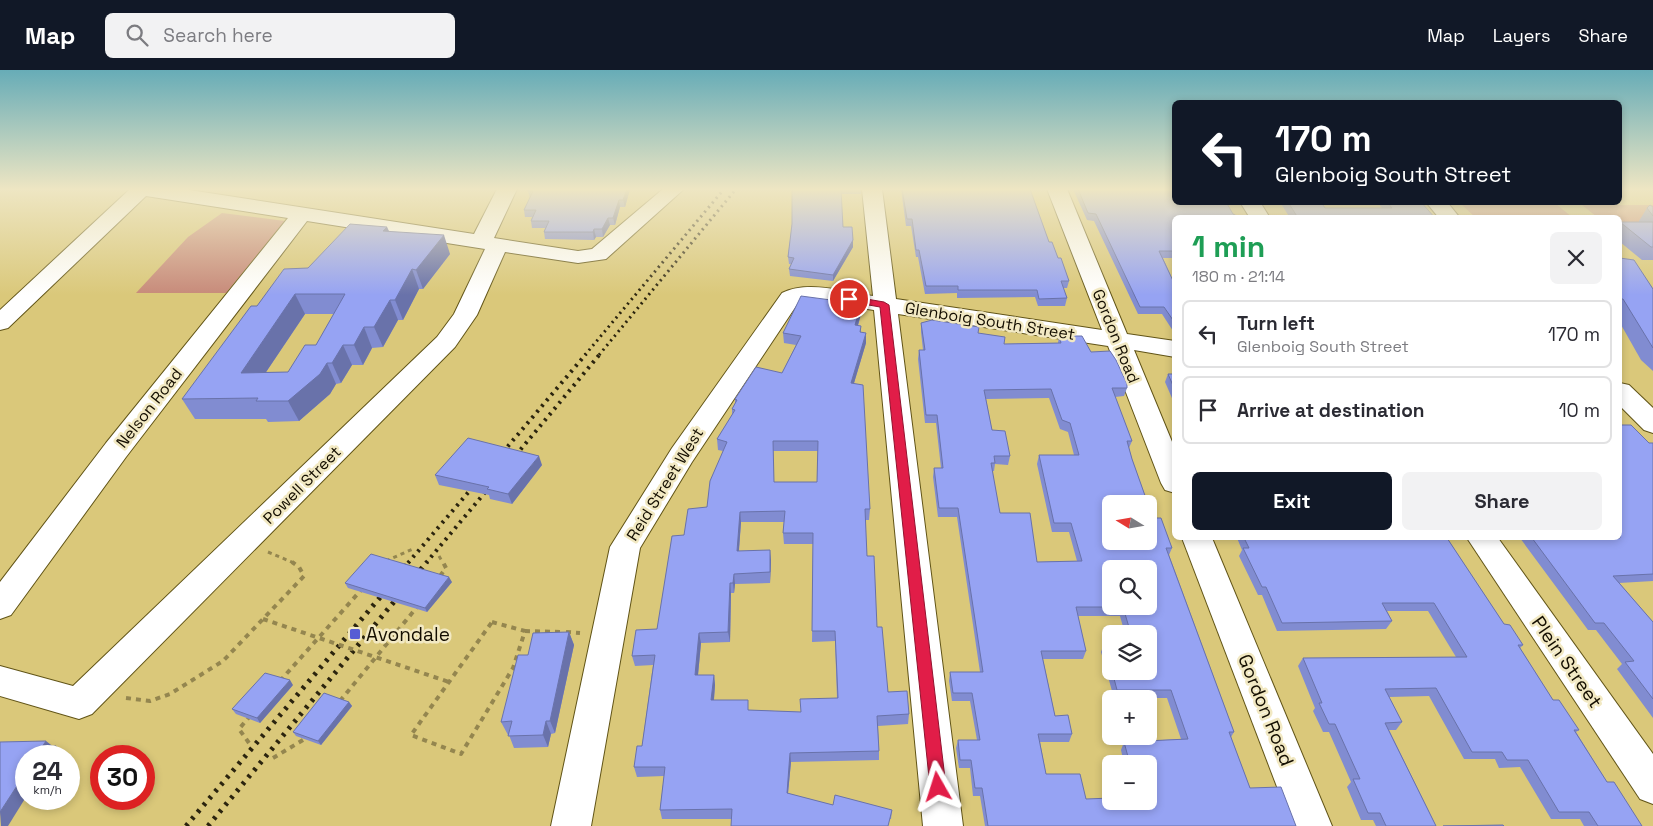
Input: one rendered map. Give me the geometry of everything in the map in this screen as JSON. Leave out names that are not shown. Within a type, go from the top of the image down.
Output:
[{"type":"street","points":[[0,323],[105,224]]},
{"type":"street","name":"Nelson Road","points":[[0,606],[116,450],[294,224]]},
{"type":"street","points":[[368,224],[578,257],[598,254],[634,224]]},
{"type":"street","name":"Powell Street","points":[[0,682],[78,703],[244,543],[446,342],[465,315],[495,224]]},
{"type":"street","points":[[876,224],[943,826]]},
{"type":"street","name":"Gordon Road","points":[[1071,224],[1172,476]]},
{"type":"street","name":"Glenboig South Street","points":[[805,293],[1172,349]]},
{"type":"street","name":"Reid Street West","points":[[571,826],[625,547],[682,456],[784,304],[796,295],[805,293]]},
{"type":"street","points":[[1622,393],[1652,423]]},
{"type":"street","points":[[1622,418],[1652,423]]},
{"type":"street","name":"Gordon Road","points":[[1198,540],[1312,826]]},
{"type":"street","name":"Plein Street","points":[[1483,540],[1653,786]]},
{"type":"path","points":[[122,697],[150,701],[170,694],[224,661],[304,576],[302,569],[297,564],[244,543]]},
{"type":"path","points":[[382,566],[387,560],[415,548]]},
{"type":"path","points":[[436,582],[446,568],[439,556]]},
{"type":"path","points":[[274,688],[364,586]]},
{"type":"path","points":[[338,703],[420,603]]},
{"type":"path","points":[[263,619],[449,682]]},
{"type":"path","points":[[524,631],[513,668],[461,754],[411,735],[492,622],[524,631],[590,633]]},
{"type":"path","points":[[249,743],[239,729],[257,708]]},
{"type":"path","points":[[273,758],[306,740],[312,732]]},
{"type":"shaded area","points":[[206,224],[282,224],[226,293],[136,293],[188,237]]},
{"type":"shaded area","points":[[1622,224],[1653,224],[1653,233],[1622,234]]},
{"type":"building","points":[[350,224],[387,227],[383,231],[444,235],[416,270],[412,269],[395,300],[390,300],[374,327],[364,327],[354,345],[343,345],[332,363],[327,363],[320,374],[288,401],[256,401],[258,398],[182,399],[251,306],[257,306],[284,269],[308,268]],"holes":[[[295,294],[345,294],[316,345],[305,345],[288,372],[241,373]]]},
{"type":"building","points":[[548,224],[605,224],[602,229],[594,229],[593,232],[544,232]]},
{"type":"building","points":[[792,224],[843,224],[843,227],[852,227],[853,240],[833,275],[789,269],[794,258],[788,257]]},
{"type":"building","points":[[913,224],[1043,224],[1049,242],[1052,242],[1058,258],[1061,258],[1069,281],[1061,281],[1067,298],[1039,299],[1037,290],[958,290],[958,286],[926,286],[919,250],[916,250]]},
{"type":"building","points":[[1101,224],[1172,224],[1172,251],[1159,251],[1172,279],[1172,319],[1164,307],[1140,307]]},
{"type":"building","points":[[1623,224],[1653,224],[1653,247]]},
{"type":"building","points":[[1622,258],[1634,260],[1653,289],[1653,348],[1623,299]]},
{"type":"building","points":[[801,296],[861,304],[855,325],[861,326],[860,332],[866,333],[851,383],[863,385],[870,509],[865,509],[867,556],[874,556],[877,627],[882,627],[888,692],[907,691],[909,714],[877,716],[879,751],[790,753],[787,793],[833,805],[835,795],[892,810],[888,826],[731,826],[732,809],[660,810],[665,767],[634,767],[637,746],[642,746],[655,655],[632,656],[636,630],[657,629],[672,536],[684,535],[688,509],[707,507],[710,481],[727,442],[717,439],[735,410],[732,409],[737,400],[735,399],[756,367],[782,373],[801,336],[783,333]],"holes":[[[773,441],[818,441],[817,482],[774,482]],[[785,511],[783,533],[813,533],[812,631],[835,631],[838,698],[800,699],[801,712],[748,710],[748,700],[711,700],[714,675],[695,675],[699,633],[728,632],[730,583],[733,583],[734,574],[770,572],[770,550],[737,551],[740,512]]]},
{"type":"building","points":[[932,320],[979,327],[978,333],[1005,337],[1004,344],[1061,343],[1059,336],[1082,336],[1091,352],[1110,351],[1127,384],[1127,388],[1112,388],[1132,441],[1127,441],[1145,495],[1102,495],[1102,550],[1158,550],[1158,518],[1161,518],[1172,548],[1166,548],[1234,732],[1229,732],[1250,788],[1281,787],[1296,826],[988,826],[982,788],[975,788],[971,760],[960,760],[958,740],[980,740],[972,693],[953,693],[950,672],[983,672],[958,508],[939,508],[934,468],[943,468],[937,415],[926,415],[919,350],[925,350],[921,323]],"holes":[[[1051,389],[1062,420],[1070,423],[1079,455],[1039,455],[1054,523],[1071,523],[1082,561],[1037,562],[1030,513],[1000,513],[991,463],[995,463],[994,456],[1010,456],[1005,431],[992,430],[984,390]],[[1102,560],[1157,560],[1157,615],[1125,615],[1128,625],[1157,625],[1157,680],[1114,680],[1117,690],[1171,690],[1188,739],[1157,740],[1157,745],[1125,745],[1128,755],[1157,755],[1157,810],[1102,810],[1102,798],[1086,799],[1080,774],[1046,774],[1038,734],[1072,734],[1068,715],[1055,716],[1041,651],[1086,651],[1076,607],[1102,607]]]},
{"type":"building","points":[[1168,374],[1172,374],[1172,383]]},
{"type":"building","points":[[1622,425],[1631,425],[1649,443],[1653,443],[1653,574],[1613,576],[1653,622],[1653,699],[1625,662],[1634,661],[1604,623],[1595,623],[1533,540],[1622,540]]},
{"type":"building","points":[[468,438],[539,456],[508,494],[487,489],[489,487],[435,475]]},
{"type":"building","points":[[1245,540],[1448,540],[1504,624],[1510,625],[1523,645],[1518,645],[1553,700],[1559,700],[1579,730],[1574,730],[1607,782],[1614,782],[1642,826],[1598,826],[1589,812],[1559,812],[1528,760],[1507,760],[1502,752],[1472,752],[1436,688],[1385,689],[1402,722],[1385,723],[1436,826],[1386,826],[1380,813],[1368,813],[1353,779],[1360,779],[1335,724],[1329,724],[1319,703],[1322,703],[1303,658],[1467,657],[1434,603],[1382,603],[1392,621],[1282,623],[1266,587],[1262,587],[1243,548],[1249,548]]},
{"type":"building","points":[[371,554],[449,577],[425,608],[345,583]]},
{"type":"building","points":[[569,632],[550,721],[546,721],[543,735],[508,736],[512,721],[501,722],[518,655],[528,655],[533,633]]},
{"type":"building","points":[[265,673],[290,680],[257,718],[232,709]]},
{"type":"building","points":[[324,693],[349,702],[318,741],[293,732]]},
{"type":"building","points":[[46,741],[43,745],[15,745],[15,789],[0,812],[0,742]]},
{"type":"building","points":[[1503,825],[1504,826],[1443,826]]},
{"type":"railway","points":[[585,355],[694,224]]},
{"type":"railway","points":[[599,355],[707,224]]},
{"type":"railway","points":[[498,458],[586,354]]},
{"type":"railway","points":[[511,461],[600,354]]},
{"type":"railway","points":[[408,563],[478,481]]},
{"type":"railway","points":[[426,563],[492,484]]},
{"type":"railway","points":[[399,574],[409,562]]},
{"type":"railway","points":[[208,826],[427,562]]},
{"type":"railway","points":[[186,826],[388,588]]},
{"type":"place","name":"Avondale","points":[[355,634]]},
{"type":"route","points":[[849,299],[884,305],[938,787]]}]
